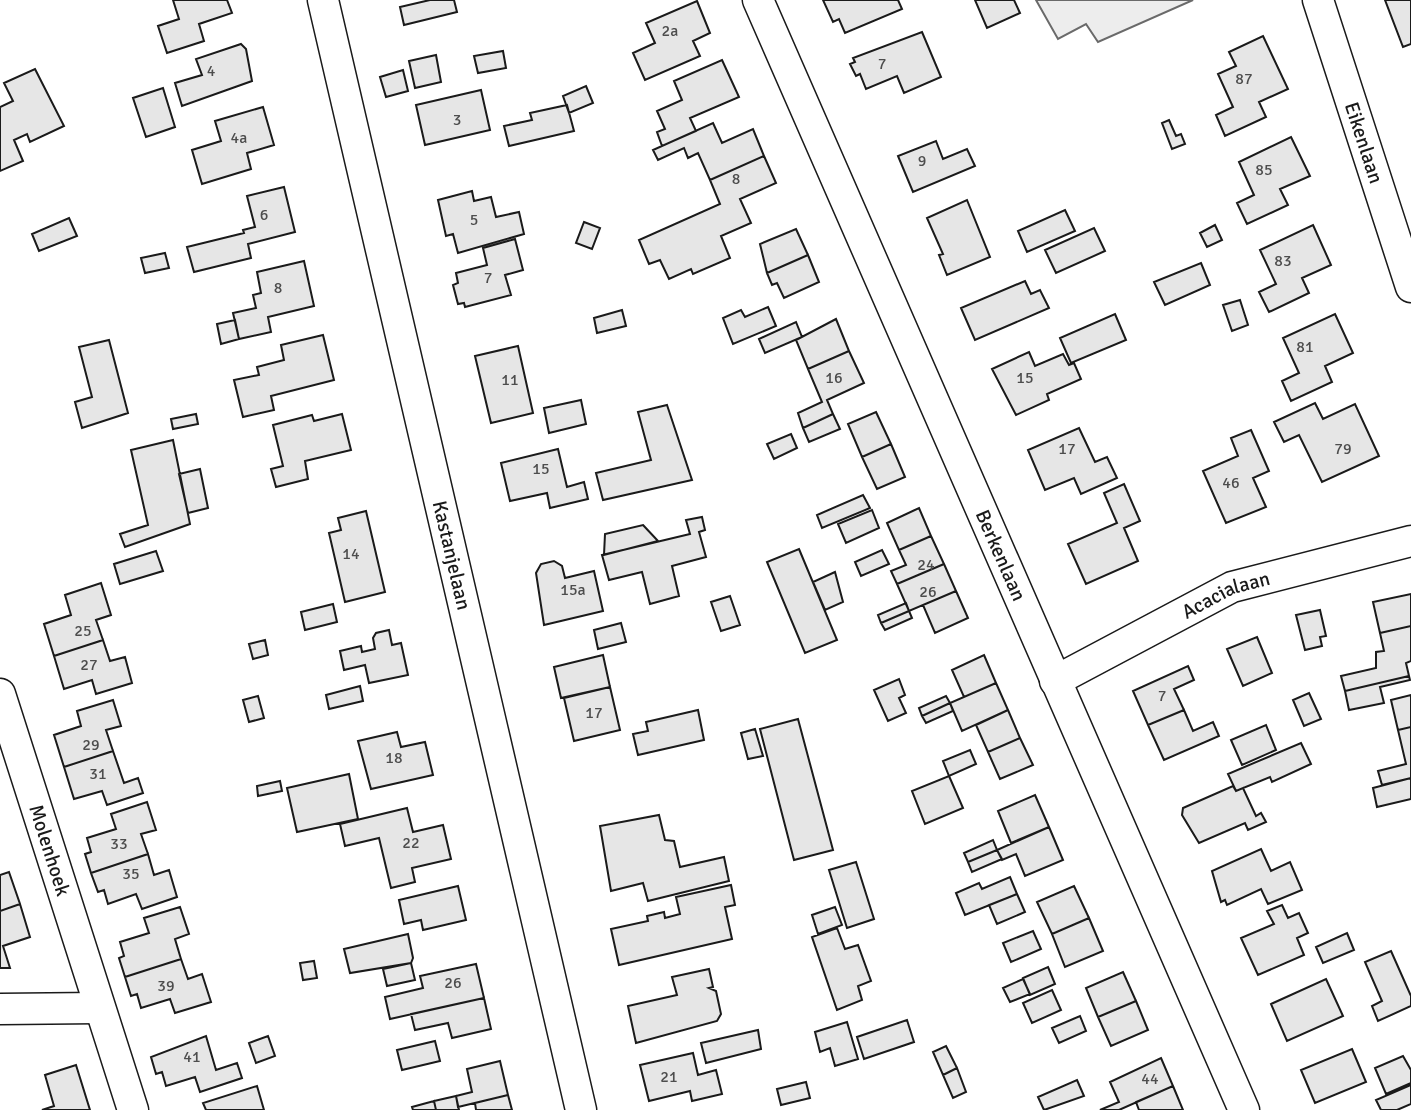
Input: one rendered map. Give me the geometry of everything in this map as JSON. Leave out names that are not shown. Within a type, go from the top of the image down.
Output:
[{"type":"street","name":"Kastanjelaan","points":[[323,0],[581,1110]]},
{"type":"street","name":"Berkenlaan","points":[[758,0],[1244,1110]]},
{"type":"street","name":"Eikenlaan","points":[[1318,0],[1411,287]]},
{"type":"street","name":"Acacialaan","points":[[1055,681],[1232,587],[1411,541]]},
{"type":"street","name":"Molenhoek","points":[[0,694],[133,1110]]},
{"type":"street","points":[[0,1009],[98,1008]]},
{"type":"shaded area","points":[[1036,0],[1193,0],[1098,42],[1086,24],[1058,39]]},
{"type":"building","points":[[173,0],[227,0],[232,13],[199,24],[204,41],[167,53],[158,26],[179,19]]},
{"type":"building","points":[[430,0],[454,0],[457,12],[404,25],[400,7]]},
{"type":"building","points":[[823,0],[898,0],[902,9],[845,33],[839,19],[833,22]]},
{"type":"building","points":[[975,0],[1014,0],[1020,13],[987,28]]},
{"type":"building","points":[[1385,0],[1411,0],[1411,44],[1403,47]]},
{"type":"building","points":[[697,1],[710,33],[693,41],[700,56],[645,80],[633,53],[655,43],[646,23]]},
{"type":"building","points":[[922,32],[941,77],[904,93],[897,76],[866,89],[860,74],[856,76],[850,64],[855,62],[853,58]]},
{"type":"building","points":[[1263,36],[1288,89],[1259,102],[1266,117],[1225,136],[1216,115],[1233,107],[1218,74],[1236,66],[1229,52]]},
{"type":"building","points":[[241,44],[246,49],[252,81],[182,106],[175,83],[202,75],[196,59]]},
{"type":"building","points":[[503,51],[506,68],[478,73],[474,56]]},
{"type":"building","points":[[436,55],[441,82],[415,88],[409,61]]},
{"type":"building","points":[[722,60],[739,97],[690,118],[696,131],[662,146],[657,132],[665,129],[657,111],[682,100],[674,81]]},
{"type":"building","points":[[35,69],[64,126],[30,142],[27,134],[14,140],[23,161],[0,171],[0,107],[13,101],[4,83]]},
{"type":"building","points":[[403,70],[408,91],[386,97],[380,77]]},
{"type":"building","points":[[586,86],[593,103],[569,113],[563,96]]},
{"type":"building","points":[[163,88],[175,127],[146,137],[133,98]]},
{"type":"building","points":[[481,90],[490,130],[425,145],[416,105]]},
{"type":"building","points":[[567,105],[574,131],[509,146],[504,126],[532,120],[530,113]]},
{"type":"building","points":[[263,107],[274,145],[247,153],[251,169],[202,184],[192,150],[221,141],[215,121]]},
{"type":"building","points":[[1169,120],[1176,136],[1181,134],[1185,144],[1172,149],[1162,123]]},
{"type":"building","points":[[713,123],[722,143],[753,129],[764,156],[710,180],[698,153],[688,158],[684,148],[658,160],[653,150]]},
{"type":"building","points":[[1291,137],[1310,176],[1280,189],[1288,205],[1247,224],[1237,203],[1254,195],[1239,162]]},
{"type":"building","points":[[936,141],[943,159],[967,149],[975,166],[913,192],[898,156]]},
{"type":"building","points":[[764,156],[776,183],[740,199],[751,223],[721,236],[730,258],[693,274],[691,269],[669,279],[660,260],[649,264],[639,240],[720,204],[710,180]]},
{"type":"building","points":[[284,187],[295,232],[248,244],[251,258],[194,272],[187,247],[244,233],[243,230],[255,227],[247,196]]},
{"type":"building","points":[[472,191],[474,201],[491,197],[496,217],[519,212],[524,234],[458,253],[453,234],[446,236],[438,200]]},
{"type":"building","points":[[967,200],[990,257],[947,275],[939,255],[943,254],[927,218]]},
{"type":"building","points":[[1065,210],[1075,231],[1027,252],[1018,231]]},
{"type":"building","points":[[69,218],[77,236],[39,251],[32,234]]},
{"type":"building","points":[[584,222],[600,228],[592,249],[576,243]]},
{"type":"building","points":[[1215,225],[1222,240],[1207,247],[1200,233]]},
{"type":"building","points":[[1313,225],[1331,265],[1302,278],[1309,293],[1269,312],[1259,292],[1276,284],[1260,250]]},
{"type":"building","points":[[1094,228],[1105,251],[1056,273],[1045,250]]},
{"type":"building","points":[[796,229],[808,255],[767,273],[760,244]]},
{"type":"building","points":[[515,239],[523,270],[505,275],[511,295],[465,307],[464,303],[458,304],[453,285],[458,283],[456,273],[487,265],[483,248]]},
{"type":"building","points":[[165,253],[169,268],[145,273],[141,258]]},
{"type":"building","points":[[808,255],[819,282],[784,298],[777,283],[772,285],[767,273]]},
{"type":"building","points":[[304,261],[314,306],[268,317],[271,332],[239,339],[233,313],[256,308],[253,295],[261,293],[257,272]]},
{"type":"building","points":[[1201,263],[1210,285],[1165,305],[1154,282]]},
{"type":"building","points":[[1025,281],[1031,294],[1040,290],[1049,308],[975,340],[961,308]]},
{"type":"building","points":[[1240,300],[1248,325],[1232,331],[1223,305]]},
{"type":"building","points":[[768,307],[776,326],[733,344],[723,318],[741,310],[745,317]]},
{"type":"building","points":[[622,310],[626,326],[597,333],[594,318]]},
{"type":"building","points":[[1115,314],[1126,340],[1071,363],[1060,338]]},
{"type":"building","points":[[1335,314],[1353,353],[1325,366],[1332,382],[1291,401],[1282,381],[1299,373],[1283,338]]},
{"type":"building","points":[[836,319],[849,351],[808,369],[796,340]]},
{"type":"building","points":[[235,320],[239,339],[221,344],[217,324]]},
{"type":"building","points":[[796,322],[802,337],[765,353],[759,339]]},
{"type":"building","points":[[323,335],[334,380],[271,396],[274,410],[243,417],[234,380],[259,375],[257,367],[284,360],[281,345]]},
{"type":"building","points":[[109,340],[128,413],[82,428],[75,402],[92,397],[79,347]]},
{"type":"building","points":[[518,346],[533,413],[491,423],[475,356]]},
{"type":"building","points":[[849,351],[864,383],[827,400],[833,414],[803,428],[798,413],[822,402],[808,369]]},
{"type":"building","points":[[1029,352],[1035,366],[1063,354],[1069,365],[1074,363],[1081,379],[1047,394],[1049,400],[1016,415],[992,369]]},
{"type":"building","points":[[581,400],[586,424],[549,433],[544,408]]},
{"type":"building","points":[[1315,403],[1323,419],[1355,404],[1379,456],[1322,482],[1299,435],[1284,442],[1274,422]]},
{"type":"building","points":[[667,405],[692,480],[603,500],[596,473],[651,460],[638,412]]},
{"type":"building","points":[[876,412],[891,444],[862,457],[848,424]]},
{"type":"building","points":[[196,414],[198,424],[173,429],[171,419]]},
{"type":"building","points":[[342,414],[351,450],[305,461],[308,479],[276,487],[271,469],[283,466],[273,425],[312,415],[314,421]]},
{"type":"building","points":[[833,414],[840,429],[809,442],[803,428]]},
{"type":"building","points":[[1079,428],[1095,462],[1107,457],[1117,478],[1081,494],[1074,478],[1045,490],[1028,450]]},
{"type":"building","points":[[1251,430],[1269,471],[1253,478],[1266,507],[1226,523],[1203,471],[1238,456],[1231,438]]},
{"type":"building","points":[[791,434],[797,448],[774,459],[767,444]]},
{"type":"building","points":[[173,440],[190,524],[125,547],[120,534],[148,525],[131,450]]},
{"type":"building","points":[[891,444],[905,477],[877,489],[862,457]]},
{"type":"building","points":[[558,449],[567,487],[584,482],[588,499],[550,508],[547,493],[510,501],[501,463]]},
{"type":"building","points":[[200,469],[208,508],[188,513],[179,474]]},
{"type":"building","points":[[1124,484],[1140,521],[1124,528],[1138,561],[1086,584],[1068,544],[1117,523],[1104,493]]},
{"type":"building","points":[[863,495],[870,508],[822,528],[817,515]]},
{"type":"building","points":[[919,508],[931,536],[899,550],[887,523]]},
{"type":"building","points":[[872,510],[879,528],[846,543],[838,524]]},
{"type":"building","points":[[366,511],[385,592],[345,602],[329,533],[341,530],[338,518]]},
{"type":"building","points":[[702,517],[705,530],[699,532],[706,557],[672,566],[679,596],[650,604],[642,572],[609,580],[602,555],[690,534],[686,520]]},
{"type":"building","points":[[643,525],[658,541],[604,555],[605,534]]},
{"type":"building","points":[[931,536],[944,564],[897,584],[891,571],[906,565],[899,550]]},
{"type":"building","points":[[799,549],[837,640],[805,653],[767,562]]},
{"type":"building","points":[[882,550],[889,564],[861,576],[855,562]]},
{"type":"building","points":[[156,551],[163,571],[120,584],[114,564]]},
{"type":"building","points":[[554,561],[562,566],[565,578],[594,571],[603,611],[544,625],[536,573],[541,564]]},
{"type":"building","points":[[944,564],[956,591],[909,611],[897,584]]},
{"type":"building","points":[[835,572],[843,602],[825,610],[813,582]]},
{"type":"building","points":[[101,583],[111,615],[96,620],[103,640],[54,656],[44,624],[71,615],[65,595]]},
{"type":"building","points":[[956,591],[968,618],[935,633],[923,605]]},
{"type":"building","points":[[1411,594],[1411,626],[1380,633],[1373,602]]},
{"type":"building","points":[[730,596],[740,625],[721,631],[711,602]]},
{"type":"building","points":[[906,603],[909,611],[881,623],[878,615]]},
{"type":"building","points":[[333,604],[337,622],[305,630],[301,612]]},
{"type":"building","points":[[1320,610],[1326,636],[1320,637],[1322,646],[1305,650],[1296,615]]},
{"type":"building","points":[[909,611],[912,618],[885,630],[881,623]]},
{"type":"building","points":[[621,623],[626,642],[598,649],[594,630]]},
{"type":"building","points":[[1411,626],[1411,661],[1406,663],[1409,676],[1345,691],[1341,676],[1376,668],[1376,652],[1384,651],[1380,633]]},
{"type":"building","points":[[389,630],[392,645],[401,643],[408,675],[369,683],[365,665],[344,670],[340,651],[361,646],[362,652],[375,649],[373,638],[376,633]]},
{"type":"building","points":[[1257,637],[1272,673],[1243,686],[1227,649]]},
{"type":"building","points":[[103,640],[110,661],[125,657],[132,683],[96,694],[92,680],[64,689],[54,656]]},
{"type":"building","points":[[265,640],[268,655],[253,659],[249,644]]},
{"type":"building","points":[[603,655],[610,687],[561,698],[554,667]]},
{"type":"building","points":[[984,655],[996,683],[964,697],[952,670]]},
{"type":"building","points":[[1188,666],[1194,680],[1174,689],[1184,710],[1148,725],[1133,691]]},
{"type":"building","points":[[1409,676],[1410,680],[1380,687],[1384,703],[1349,710],[1345,691]]},
{"type":"building","points":[[899,679],[905,695],[899,698],[906,713],[888,721],[874,690]]},
{"type":"building","points":[[996,683],[1008,710],[962,731],[950,703]]},
{"type":"building","points":[[360,686],[363,701],[329,709],[326,695]]},
{"type":"building","points":[[610,687],[620,730],[574,741],[564,698]]},
{"type":"building","points":[[1309,693],[1321,719],[1304,726],[1293,700]]},
{"type":"building","points":[[1411,695],[1411,727],[1398,730],[1391,700]]},
{"type":"building","points":[[258,696],[264,718],[249,722],[243,700]]},
{"type":"building","points":[[946,696],[950,703],[922,716],[919,708]]},
{"type":"building","points":[[113,700],[121,726],[106,730],[113,751],[64,767],[54,735],[81,726],[77,711]]},
{"type":"building","points":[[950,703],[953,711],[926,723],[922,716]]},
{"type":"building","points":[[698,710],[704,740],[638,755],[633,734],[648,731],[646,722]]},
{"type":"building","points":[[1008,710],[1020,738],[988,752],[976,725]]},
{"type":"building","points":[[1184,710],[1193,731],[1213,722],[1219,736],[1164,760],[1148,725]]},
{"type":"building","points":[[798,719],[833,850],[794,860],[760,729]]},
{"type":"building","points":[[1266,725],[1276,750],[1242,765],[1231,740]]},
{"type":"building","points":[[1411,727],[1411,778],[1382,785],[1378,771],[1406,764],[1398,730]]},
{"type":"building","points":[[755,729],[763,756],[748,759],[741,733]]},
{"type":"building","points":[[397,732],[401,747],[425,742],[433,775],[371,789],[358,741]]},
{"type":"building","points":[[1020,738],[1033,765],[1000,779],[988,752]]},
{"type":"building","points":[[1301,743],[1311,764],[1272,782],[1270,777],[1236,791],[1228,774]]},
{"type":"building","points":[[970,750],[976,764],[949,776],[943,761]]},
{"type":"building","points":[[113,751],[124,783],[138,778],[143,793],[107,805],[102,791],[74,799],[64,767]]},
{"type":"building","points":[[349,774],[358,819],[297,832],[287,788]]},
{"type":"building","points":[[949,776],[963,808],[925,824],[912,791]]},
{"type":"building","points":[[1411,778],[1411,799],[1377,807],[1373,788]]},
{"type":"building","points":[[280,781],[282,791],[258,796],[257,786]]},
{"type":"building","points":[[1233,786],[1236,791],[1243,788],[1256,816],[1261,813],[1266,822],[1248,830],[1245,823],[1199,843],[1182,815],[1183,808]]},
{"type":"building","points":[[1035,795],[1049,827],[1011,843],[998,811]]},
{"type":"building","points":[[147,802],[156,830],[141,834],[148,854],[91,873],[85,854],[91,852],[87,838],[116,829],[111,814]]},
{"type":"building","points":[[407,808],[413,832],[443,825],[451,859],[412,868],[415,882],[391,888],[379,838],[345,846],[340,824]]},
{"type":"building","points":[[659,815],[665,840],[674,841],[680,867],[724,857],[729,881],[648,901],[643,883],[611,891],[600,826]]},
{"type":"building","points":[[1049,827],[1063,860],[1025,876],[1016,854],[1002,860],[997,850]]},
{"type":"building","points":[[993,840],[997,850],[968,862],[964,853]]},
{"type":"building","points":[[1261,849],[1271,871],[1290,862],[1302,890],[1268,904],[1261,889],[1227,905],[1225,900],[1221,902],[1212,871]]},
{"type":"building","points":[[997,850],[1002,859],[972,872],[968,862]]},
{"type":"building","points":[[148,854],[154,875],[169,870],[177,897],[142,909],[136,894],[108,904],[104,890],[98,892],[91,873]]},
{"type":"building","points":[[856,862],[874,919],[847,928],[829,870]]},
{"type":"building","points":[[9,872],[20,904],[0,911],[0,875]]},
{"type":"building","points":[[1010,877],[1017,894],[965,915],[956,893],[979,883],[982,889]]},
{"type":"building","points":[[731,885],[735,905],[725,907],[732,939],[619,965],[611,929],[648,921],[647,916],[664,912],[665,918],[680,914],[676,897]]},
{"type":"building","points":[[458,886],[466,920],[423,930],[421,920],[404,924],[399,900]]},
{"type":"building","points":[[1074,886],[1089,918],[1052,934],[1037,902]]},
{"type":"building","points":[[1017,894],[1025,912],[997,924],[989,905]]},
{"type":"building","points":[[20,904],[30,937],[3,946],[10,968],[0,968],[0,911]]},
{"type":"building","points":[[1282,905],[1288,918],[1299,913],[1308,933],[1297,938],[1304,955],[1258,975],[1241,938],[1274,924],[1267,911]]},
{"type":"building","points":[[180,907],[189,934],[175,939],[181,959],[125,977],[119,958],[124,956],[120,942],[149,933],[144,918]]},
{"type":"building","points":[[835,907],[842,925],[818,934],[812,915]]},
{"type":"building","points":[[1089,918],[1103,951],[1065,967],[1052,934]]},
{"type":"building","points":[[837,928],[845,949],[858,945],[871,981],[858,986],[862,1000],[837,1010],[812,937]]},
{"type":"building","points":[[1033,931],[1041,949],[1011,962],[1003,943]]},
{"type":"building","points":[[1347,933],[1354,950],[1323,963],[1316,947]]},
{"type":"building","points":[[408,934],[413,958],[411,963],[350,973],[344,949]]},
{"type":"building","points":[[1391,951],[1411,996],[1411,1006],[1378,1021],[1372,1006],[1382,1001],[1365,962]]},
{"type":"building","points":[[181,959],[188,979],[202,974],[211,1002],[175,1013],[170,999],[141,1008],[137,994],[131,996],[125,977]]},
{"type":"building","points":[[314,961],[317,978],[303,980],[300,963]]},
{"type":"building","points":[[411,963],[415,980],[387,986],[383,969]]},
{"type":"building","points":[[476,964],[484,998],[390,1019],[385,997],[423,988],[420,976]]},
{"type":"building","points":[[1048,967],[1055,984],[1030,995],[1023,978]]},
{"type":"building","points":[[709,969],[713,987],[709,988],[716,991],[721,1014],[717,1021],[636,1043],[628,1006],[677,995],[672,977]]},
{"type":"building","points":[[1123,972],[1136,1001],[1098,1017],[1086,988]]},
{"type":"building","points":[[1023,979],[1030,994],[1010,1002],[1003,988]]},
{"type":"building","points":[[1326,979],[1343,1016],[1287,1041],[1271,1004]]},
{"type":"building","points":[[1052,990],[1061,1010],[1032,1023],[1023,1003]]},
{"type":"building","points":[[484,998],[491,1029],[452,1038],[448,1023],[415,1030],[411,1014]]},
{"type":"building","points":[[1136,1001],[1148,1030],[1111,1046],[1098,1017]]},
{"type":"building","points":[[1080,1016],[1086,1031],[1059,1043],[1052,1028]]},
{"type":"building","points":[[907,1020],[914,1042],[864,1059],[857,1037]]},
{"type":"building","points":[[847,1022],[858,1059],[835,1066],[830,1048],[820,1052],[815,1032]]},
{"type":"building","points":[[758,1030],[761,1049],[706,1063],[701,1043]]},
{"type":"building","points":[[206,1036],[216,1070],[237,1063],[242,1078],[200,1092],[195,1077],[166,1086],[162,1072],[156,1074],[151,1057]]},
{"type":"building","points":[[268,1036],[275,1056],[256,1063],[249,1043]]},
{"type":"building","points":[[435,1041],[440,1061],[402,1070],[397,1050]]},
{"type":"building","points":[[946,1046],[957,1068],[943,1075],[933,1052]]},
{"type":"building","points":[[1352,1049],[1366,1082],[1315,1103],[1301,1070]]},
{"type":"building","points":[[693,1053],[698,1075],[716,1070],[722,1094],[692,1101],[690,1091],[649,1101],[640,1065]]},
{"type":"building","points":[[1403,1056],[1411,1070],[1411,1083],[1386,1094],[1375,1068]]},
{"type":"building","points":[[1161,1058],[1173,1086],[1119,1110],[1100,1110],[1119,1102],[1110,1082]]},
{"type":"building","points":[[500,1061],[508,1095],[458,1107],[456,1096],[472,1092],[467,1069]]},
{"type":"building","points":[[76,1065],[90,1110],[42,1110],[54,1106],[45,1075]]},
{"type":"building","points":[[957,1068],[966,1092],[953,1098],[943,1075]]},
{"type":"building","points":[[1077,1080],[1084,1096],[1044,1110],[1038,1097]]},
{"type":"building","points":[[806,1082],[810,1098],[781,1105],[777,1089]]},
{"type":"building","points":[[1411,1085],[1411,1104],[1397,1110],[1381,1110],[1376,1100]]},
{"type":"building","points":[[257,1086],[264,1110],[206,1110],[203,1103]]},
{"type":"building","points":[[1173,1086],[1183,1110],[1139,1110],[1136,1102]]},
{"type":"building","points":[[508,1095],[512,1110],[476,1110],[475,1103]]},
{"type":"building","points":[[456,1096],[459,1110],[436,1110],[434,1101]]},
{"type":"building","points":[[434,1101],[436,1110],[413,1110],[412,1107]]}]
